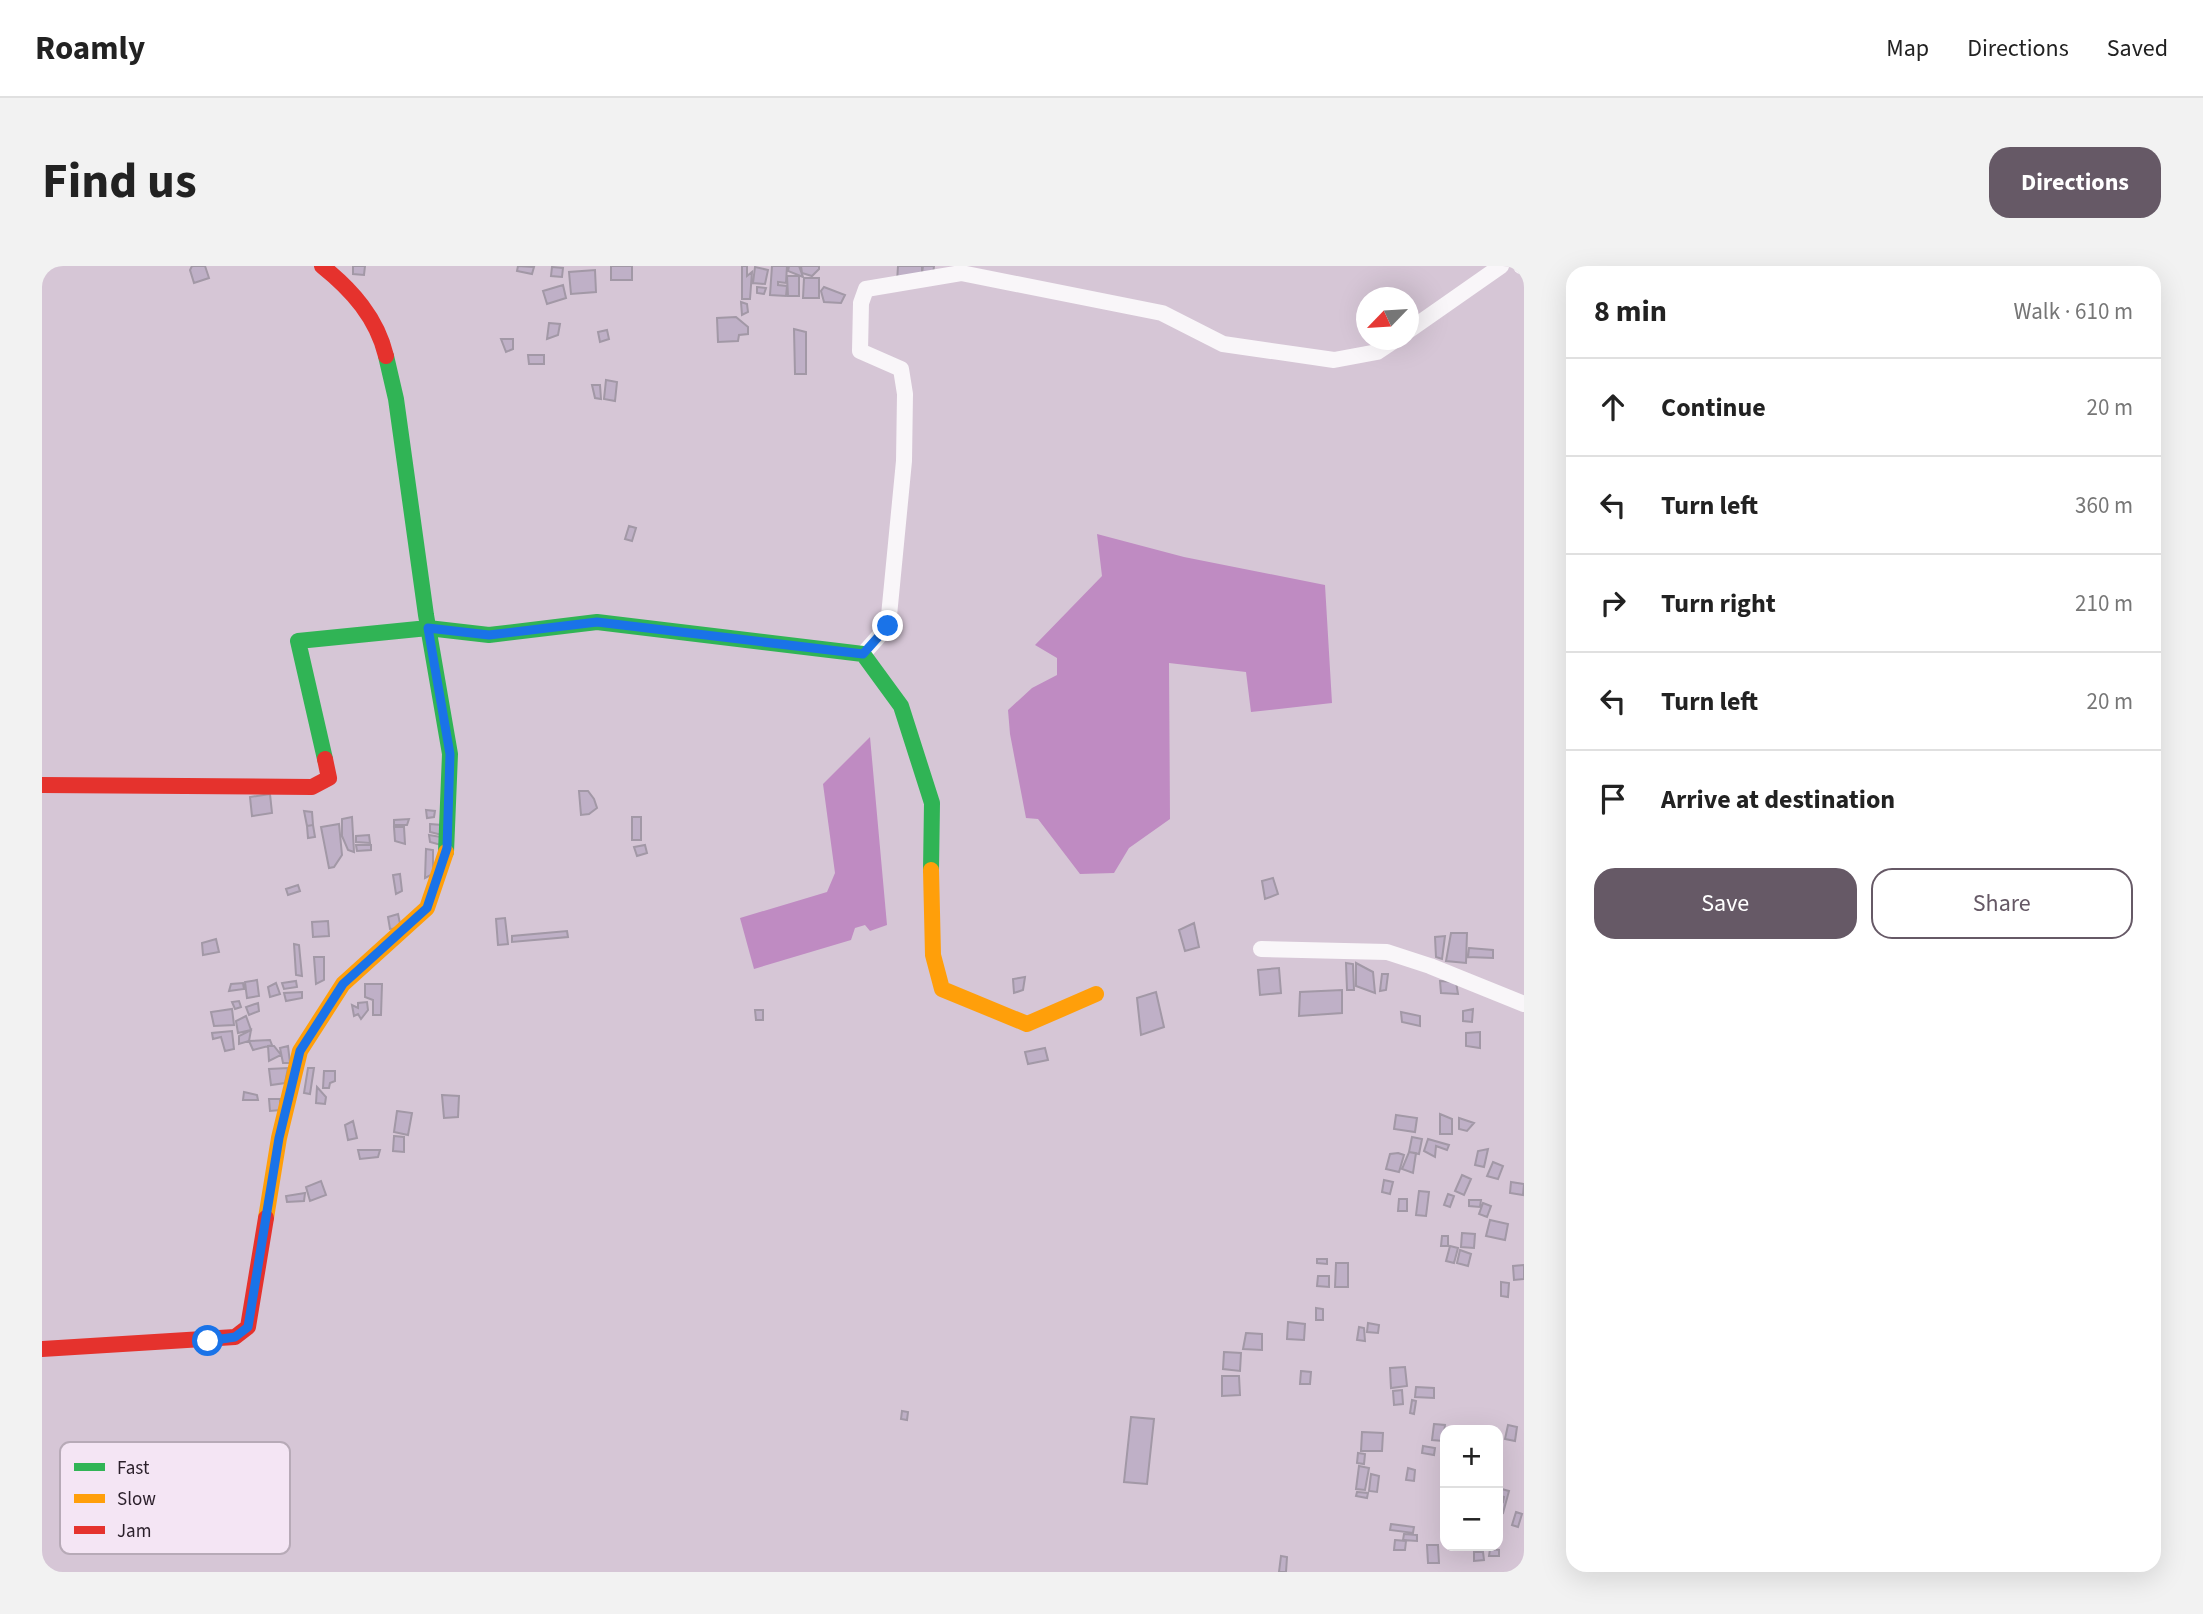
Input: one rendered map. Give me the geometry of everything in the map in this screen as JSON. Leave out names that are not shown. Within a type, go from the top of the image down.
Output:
[{"type":"street","points":[[42,1349],[208,1341],[235,1337],[248,1327],[279,1138],[300,1051],[343,984],[427,908],[447,848],[450,754],[428,628],[396,399],[380,330],[342,282],[322,266]]},
{"type":"street","points":[[1419,324],[1501,266]]},
{"type":"street","points":[[863,654],[888,626],[904,461],[905,394],[901,369],[860,351],[861,303],[866,289],[961,274],[1162,313],[1223,344],[1297,352],[1334,360],[1380,350]]},
{"type":"street","points":[[42,785],[312,787],[329,778],[317,714],[298,641],[428,628],[489,635],[597,622],[863,654],[901,706],[932,803],[930,847],[933,956],[942,989],[1027,1024],[1096,994]]},
{"type":"street","points":[[1261,949],[1387,952],[1430,966],[1524,1004]]},
{"type":"shaded area","points":[[1097,534],[1184,557],[1325,585],[1332,703],[1251,712],[1246,672],[1169,663],[1170,819],[1129,848],[1114,873],[1080,874],[1038,819],[1026,818],[1008,710],[1032,688],[1057,675],[1057,658],[1035,645],[1102,576]]},
{"type":"shaded area","points":[[870,737],[887,925],[870,931],[865,925],[855,928],[851,940],[754,969],[740,918],[827,892],[835,873],[823,784]]},
{"type":"building","points":[[192,266],[205,266],[209,278],[194,283],[190,270]]},
{"type":"building","points":[[353,266],[365,266],[364,275],[353,274]]},
{"type":"building","points":[[518,266],[534,267],[532,274],[517,271]]},
{"type":"building","points":[[611,266],[632,266],[632,280],[611,280]]},
{"type":"building","points":[[742,266],[747,266],[747,276],[752,272],[750,299],[742,299]]},
{"type":"building","points":[[772,266],[787,266],[786,283],[778,282],[778,285],[787,286],[786,296],[770,295]]},
{"type":"building","points":[[789,266],[799,266],[803,277],[788,271]]},
{"type":"building","points":[[801,266],[819,266],[819,269],[812,276],[802,273]]},
{"type":"building","points":[[898,266],[922,266],[922,280],[897,282]]},
{"type":"building","points":[[923,266],[934,266],[933,274],[922,273]]},
{"type":"building","points":[[552,267],[563,268],[562,277],[551,276]]},
{"type":"building","points":[[755,267],[768,270],[765,284],[753,283]]},
{"type":"building","points":[[595,270],[596,292],[571,294],[569,272]]},
{"type":"building","points":[[787,276],[799,276],[799,296],[788,296]]},
{"type":"building","points":[[804,278],[819,278],[819,298],[803,298]]},
{"type":"building","points":[[563,285],[566,298],[547,304],[543,291]]},
{"type":"building","points":[[757,287],[766,288],[764,294],[757,293]]},
{"type":"building","points":[[824,287],[845,295],[841,303],[824,302],[821,291]]},
{"type":"building","points":[[741,302],[747,304],[748,312],[742,315]]},
{"type":"building","points":[[736,317],[748,327],[748,334],[739,335],[738,341],[718,342],[717,318]]},
{"type":"building","points":[[549,323],[560,324],[558,335],[547,339]]},
{"type":"building","points":[[794,329],[806,332],[806,374],[795,374]]},
{"type":"building","points":[[607,330],[609,339],[600,342],[598,332]]},
{"type":"building","points":[[501,339],[513,339],[513,349],[506,352]]},
{"type":"building","points":[[528,355],[544,355],[544,364],[529,364]]},
{"type":"building","points":[[606,380],[617,382],[615,401],[604,399]]},
{"type":"building","points":[[592,385],[600,385],[601,399],[595,398]]},
{"type":"building","points":[[629,526],[636,528],[632,541],[625,539]]},
{"type":"building","points":[[579,791],[588,791],[594,799],[597,808],[589,814],[581,815]]},
{"type":"building","points":[[270,794],[272,813],[252,816],[250,797]]},
{"type":"building","points":[[426,810],[435,811],[434,817],[427,818]]},
{"type":"building","points":[[304,811],[312,812],[313,825],[307,826]]},
{"type":"building","points":[[352,817],[354,852],[348,850],[342,836],[342,819]]},
{"type":"building","points":[[632,817],[641,817],[641,840],[632,840]]},
{"type":"building","points":[[409,819],[407,825],[394,825],[394,820]]},
{"type":"building","points":[[339,824],[342,855],[334,867],[329,868],[321,827]]},
{"type":"building","points":[[430,824],[442,825],[442,835],[430,832]]},
{"type":"building","points":[[313,825],[315,837],[308,838],[307,826]]},
{"type":"building","points":[[394,827],[404,827],[405,844],[395,841]]},
{"type":"building","points":[[369,835],[370,843],[356,842],[356,836]]},
{"type":"building","points":[[429,835],[441,837],[441,845],[430,842]]},
{"type":"building","points":[[356,845],[371,845],[371,850],[357,851]]},
{"type":"building","points":[[645,845],[647,853],[637,856],[634,847]]},
{"type":"building","points":[[426,849],[433,850],[433,874],[425,878]]},
{"type":"building","points":[[400,874],[402,891],[396,894],[393,875]]},
{"type":"building","points":[[1273,878],[1278,894],[1265,899],[1262,881]]},
{"type":"building","points":[[298,885],[300,891],[288,895],[286,889]]},
{"type":"building","points":[[398,914],[401,928],[390,929],[388,917]]},
{"type":"building","points":[[505,918],[508,944],[498,945],[496,919]]},
{"type":"building","points":[[328,921],[329,936],[313,937],[312,922]]},
{"type":"building","points":[[1194,923],[1199,947],[1185,951],[1179,930]]},
{"type":"building","points":[[567,931],[568,937],[512,942],[512,936]]},
{"type":"building","points":[[1451,933],[1467,933],[1466,963],[1446,961]]},
{"type":"building","points":[[1445,936],[1442,959],[1436,957],[1435,937]]},
{"type":"building","points":[[216,939],[219,952],[203,955],[202,943]]},
{"type":"building","points":[[294,944],[299,945],[302,976],[296,975]]},
{"type":"building","points":[[1469,948],[1493,950],[1493,958],[1468,957]]},
{"type":"building","points":[[314,957],[324,957],[324,980],[316,984]]},
{"type":"building","points":[[1346,963],[1353,964],[1354,990],[1347,990]]},
{"type":"building","points":[[1356,963],[1373,972],[1375,993],[1356,986]]},
{"type":"building","points":[[1279,968],[1281,993],[1260,995],[1258,970]]},
{"type":"building","points":[[1382,974],[1388,974],[1386,990],[1380,991]]},
{"type":"building","points":[[1025,977],[1023,990],[1014,993],[1013,979]]},
{"type":"building","points":[[257,980],[259,996],[247,998],[245,982]]},
{"type":"building","points":[[296,981],[297,987],[284,989],[282,983]]},
{"type":"building","points":[[1440,981],[1456,982],[1458,994],[1441,993]]},
{"type":"building","points":[[243,983],[244,989],[229,991],[231,984]]},
{"type":"building","points":[[276,983],[280,994],[270,997],[268,987]]},
{"type":"building","points":[[365,984],[382,984],[381,1015],[373,1015],[373,1000],[365,997]]},
{"type":"building","points":[[1342,990],[1342,1013],[1299,1016],[1300,992]]},
{"type":"building","points":[[302,992],[302,998],[286,1001],[284,993]]},
{"type":"building","points":[[1156,992],[1164,1027],[1141,1035],[1137,998]]},
{"type":"building","points":[[239,1001],[241,1007],[235,1009],[232,1002]]},
{"type":"building","points":[[367,1002],[368,1010],[361,1019],[358,1014],[354,1016],[352,1005],[358,1008],[358,1003]]},
{"type":"building","points":[[258,1003],[259,1011],[249,1015],[246,1007]]},
{"type":"building","points":[[232,1009],[234,1025],[214,1026],[211,1012]]},
{"type":"building","points":[[1473,1009],[1472,1022],[1463,1021],[1463,1011]]},
{"type":"building","points":[[755,1010],[763,1010],[763,1020],[756,1020]]},
{"type":"building","points":[[1401,1012],[1420,1016],[1420,1026],[1402,1022]]},
{"type":"building","points":[[246,1016],[251,1030],[238,1033],[236,1021]]},
{"type":"building","points":[[251,1030],[249,1041],[239,1044],[239,1036]]},
{"type":"building","points":[[232,1031],[234,1049],[225,1051],[221,1037],[213,1039],[212,1033]]},
{"type":"building","points":[[1480,1032],[1480,1048],[1466,1046],[1466,1033]]},
{"type":"building","points":[[270,1040],[272,1045],[253,1050],[249,1041]]},
{"type":"building","points":[[268,1046],[274,1046],[281,1055],[269,1061]]},
{"type":"building","points":[[288,1046],[290,1063],[283,1063],[280,1048]]},
{"type":"building","points":[[1045,1048],[1048,1060],[1028,1064],[1025,1052]]},
{"type":"building","points":[[288,1068],[285,1083],[271,1085],[269,1069]]},
{"type":"building","points":[[308,1068],[314,1068],[310,1094],[304,1093]]},
{"type":"building","points":[[324,1071],[335,1071],[335,1081],[330,1083],[329,1088],[323,1088]]},
{"type":"building","points":[[317,1087],[326,1097],[325,1104],[316,1103]]},
{"type":"building","points":[[244,1092],[257,1095],[258,1100],[243,1100]]},
{"type":"building","points":[[442,1095],[459,1096],[458,1117],[444,1118]]},
{"type":"building","points":[[269,1099],[280,1099],[280,1110],[270,1111]]},
{"type":"building","points":[[397,1111],[412,1113],[408,1135],[394,1132]]},
{"type":"building","points":[[1440,1114],[1452,1119],[1452,1134],[1440,1134]]},
{"type":"building","points":[[1396,1115],[1417,1118],[1415,1132],[1394,1129]]},
{"type":"building","points":[[1459,1118],[1474,1123],[1467,1131],[1459,1129]]},
{"type":"building","points":[[353,1121],[357,1138],[348,1140],[345,1125]]},
{"type":"building","points":[[394,1136],[404,1137],[404,1152],[393,1151]]},
{"type":"building","points":[[1412,1137],[1422,1139],[1419,1154],[1409,1152]]},
{"type":"building","points":[[1428,1139],[1449,1145],[1447,1150],[1436,1146],[1435,1157],[1424,1151]]},
{"type":"building","points":[[1488,1149],[1484,1167],[1475,1165],[1478,1151]]},
{"type":"building","points":[[358,1150],[380,1150],[378,1157],[360,1159]]},
{"type":"building","points":[[1409,1152],[1416,1153],[1413,1173],[1402,1169]]},
{"type":"building","points":[[1390,1154],[1404,1155],[1399,1172],[1386,1169]]},
{"type":"building","points":[[1493,1162],[1503,1166],[1498,1179],[1487,1176]]},
{"type":"building","points":[[1462,1175],[1471,1179],[1464,1195],[1455,1191]]},
{"type":"building","points":[[1384,1180],[1393,1182],[1390,1194],[1382,1192]]},
{"type":"building","points":[[321,1181],[326,1195],[310,1201],[306,1187]]},
{"type":"building","points":[[1511,1182],[1524,1184],[1523,1195],[1510,1193]]},
{"type":"building","points":[[1419,1191],[1429,1192],[1426,1216],[1416,1215]]},
{"type":"building","points":[[305,1193],[304,1201],[287,1202],[286,1196]]},
{"type":"building","points":[[1448,1194],[1454,1196],[1450,1207],[1444,1205]]},
{"type":"building","points":[[1399,1199],[1407,1199],[1407,1211],[1398,1211]]},
{"type":"building","points":[[1469,1200],[1481,1200],[1480,1207],[1469,1206]]},
{"type":"building","points":[[1483,1203],[1491,1206],[1487,1217],[1479,1214]]},
{"type":"building","points":[[1490,1220],[1508,1224],[1505,1240],[1486,1236]]},
{"type":"building","points":[[1462,1233],[1475,1234],[1474,1248],[1461,1247]]},
{"type":"building","points":[[1442,1236],[1448,1236],[1448,1246],[1441,1246]]},
{"type":"building","points":[[1450,1246],[1458,1248],[1454,1263],[1446,1261]]},
{"type":"building","points":[[1460,1250],[1471,1254],[1468,1266],[1457,1263]]},
{"type":"building","points":[[1317,1259],[1327,1259],[1327,1264],[1317,1263]]},
{"type":"building","points":[[1336,1263],[1348,1263],[1348,1287],[1335,1287]]},
{"type":"building","points":[[1524,1265],[1524,1279],[1514,1280],[1513,1266]]},
{"type":"building","points":[[1318,1276],[1329,1276],[1329,1287],[1317,1286]]},
{"type":"building","points":[[1501,1282],[1509,1283],[1508,1297],[1501,1296]]},
{"type":"building","points":[[1316,1308],[1323,1309],[1323,1320],[1316,1320]]},
{"type":"building","points":[[1288,1322],[1305,1324],[1304,1340],[1287,1339]]},
{"type":"building","points":[[1368,1323],[1379,1325],[1378,1333],[1367,1332]]},
{"type":"building","points":[[1359,1327],[1364,1328],[1365,1341],[1357,1340]]},
{"type":"building","points":[[1246,1333],[1262,1334],[1262,1350],[1243,1349]]},
{"type":"building","points":[[1224,1352],[1241,1353],[1240,1371],[1223,1369]]},
{"type":"building","points":[[1405,1367],[1407,1386],[1391,1388],[1390,1368]]},
{"type":"building","points":[[1301,1371],[1311,1372],[1310,1384],[1300,1384]]},
{"type":"building","points":[[1222,1376],[1239,1376],[1240,1395],[1222,1396]]},
{"type":"building","points":[[1416,1387],[1434,1388],[1434,1398],[1415,1397]]},
{"type":"building","points":[[1402,1390],[1403,1404],[1394,1405],[1393,1391]]},
{"type":"building","points":[[1412,1400],[1416,1401],[1414,1414],[1410,1413]]},
{"type":"building","points":[[902,1411],[908,1412],[907,1420],[901,1419]]},
{"type":"building","points":[[1131,1417],[1154,1419],[1147,1484],[1124,1482]]},
{"type":"building","points":[[1434,1424],[1445,1425],[1440,1425],[1440,1441],[1432,1440]]},
{"type":"building","points":[[1508,1425],[1517,1427],[1515,1441],[1505,1439]]},
{"type":"building","points":[[1362,1432],[1383,1433],[1382,1451],[1361,1451]]},
{"type":"building","points":[[1423,1446],[1435,1448],[1434,1455],[1422,1453]]},
{"type":"building","points":[[1358,1453],[1365,1454],[1364,1464],[1357,1463]]},
{"type":"building","points":[[1359,1466],[1369,1468],[1365,1490],[1356,1489]]},
{"type":"building","points":[[1408,1468],[1415,1470],[1414,1481],[1406,1480]]},
{"type":"building","points":[[1371,1474],[1379,1476],[1377,1492],[1369,1491]]},
{"type":"building","points":[[1503,1489],[1509,1491],[1503,1513],[1503,1502]]},
{"type":"building","points":[[1357,1492],[1368,1493],[1367,1498],[1356,1496]]},
{"type":"building","points":[[1516,1512],[1522,1514],[1518,1527],[1512,1525]]},
{"type":"building","points":[[1391,1524],[1414,1527],[1413,1533],[1390,1530]]},
{"type":"building","points":[[1404,1534],[1417,1535],[1417,1541],[1403,1540]]},
{"type":"building","points":[[1395,1540],[1406,1541],[1405,1550],[1394,1550]]},
{"type":"building","points":[[1427,1545],[1438,1545],[1439,1563],[1428,1563]]},
{"type":"building","points":[[1490,1551],[1499,1551],[1499,1556],[1489,1556]]},
{"type":"building","points":[[1474,1552],[1483,1552],[1484,1560],[1474,1561]]},
{"type":"building","points":[[1281,1556],[1287,1557],[1286,1572],[1279,1572]]},
{"type":"traffic: fast","points":[[386,356],[396,399],[426,615],[450,754],[446,852]]},
{"type":"traffic: fast","points":[[325,759],[298,641],[428,628],[489,635],[597,622],[863,654],[901,706],[932,803],[931,870]]},
{"type":"traffic: slow","points":[[266,1218],[279,1138],[300,1051],[343,984],[427,908],[446,852]]},
{"type":"traffic: slow","points":[[931,870],[933,955],[942,989],[1027,1024],[1096,994]]},
{"type":"traffic: jam","points":[[322,266],[343,285],[370,317],[386,356]]},
{"type":"traffic: jam","points":[[42,785],[312,787],[329,778],[325,759]]},
{"type":"traffic: jam","points":[[42,1349],[235,1337],[248,1327],[266,1218]]},
{"type":"route","points":[[208,1341],[235,1337],[248,1327],[255,1271],[279,1138],[300,1051],[343,984],[427,908],[447,848],[450,754],[428,628],[489,635],[597,622],[863,654],[888,626]]}]
